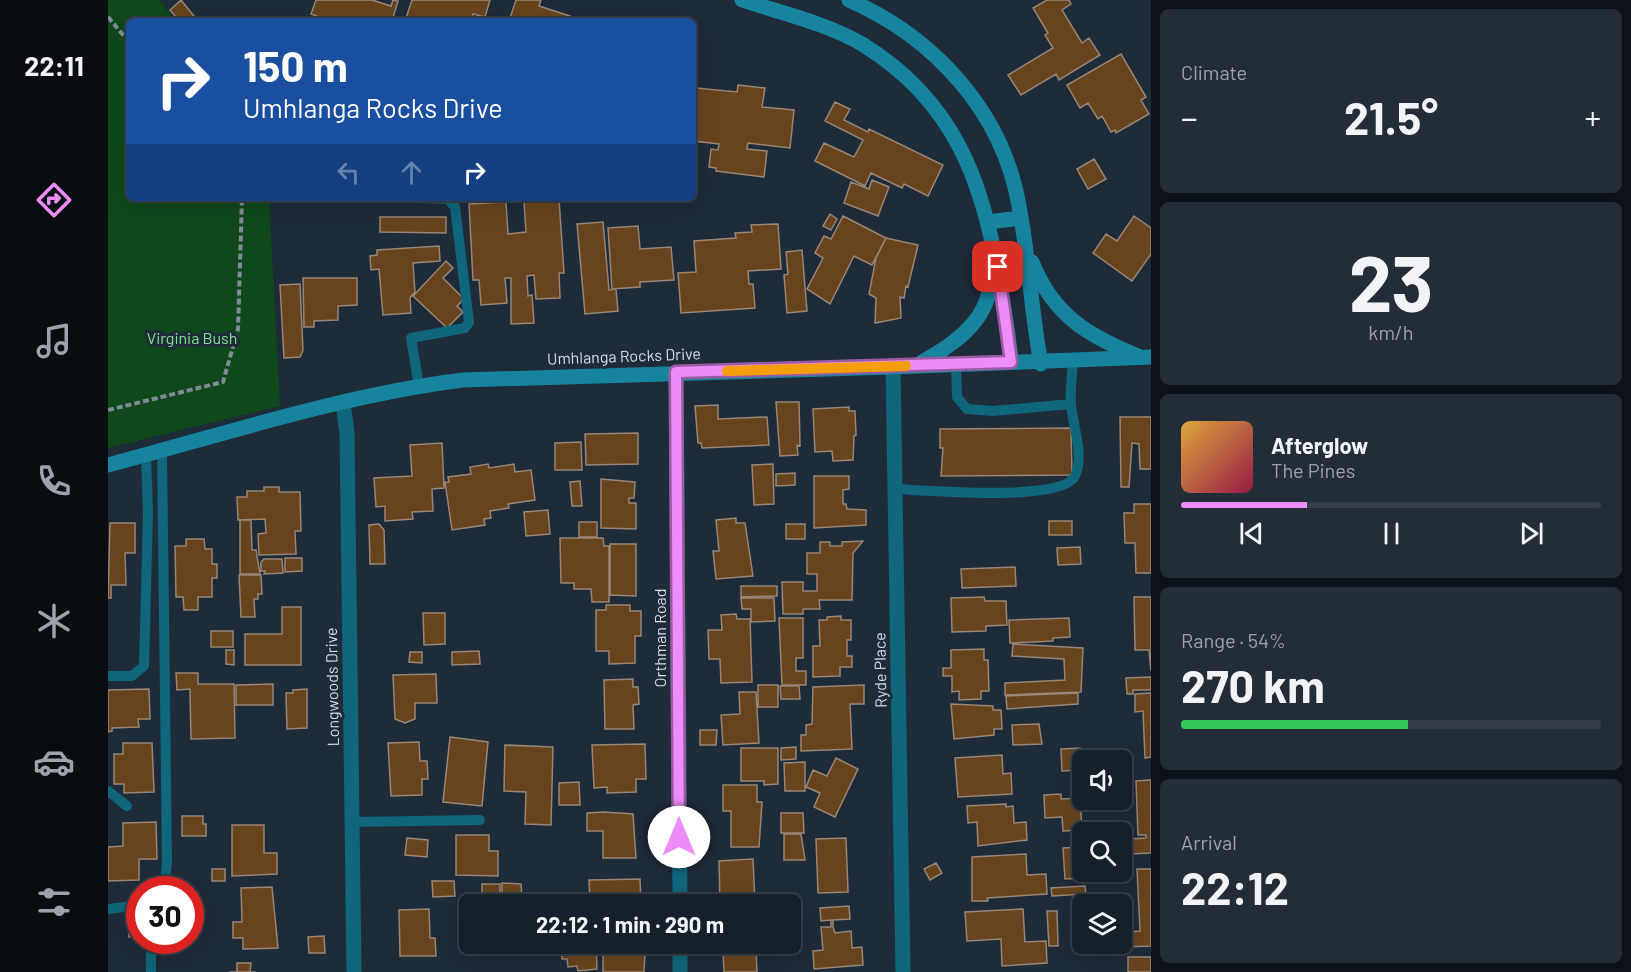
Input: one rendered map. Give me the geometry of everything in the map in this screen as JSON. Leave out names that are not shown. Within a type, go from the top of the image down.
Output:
[{"type":"main road","points":[[742,0],[821,26],[861,44],[904,76],[925,96],[951,130],[984,200],[994,248],[1011,362]]},
{"type":"main road","points":[[849,0],[882,14],[921,42],[957,77],[987,117],[1006,160],[1021,218],[1041,364]]},
{"type":"main road","points":[[988,222],[1021,218]]},
{"type":"main road","points":[[1024,243],[1039,280],[1054,302],[1077,326],[1105,343],[1146,358]]},
{"type":"main road","points":[[916,364],[943,351],[981,313],[988,298],[994,248]]},
{"type":"main road","name":"Umhlanga Rocks Drive","points":[[108,465],[343,403],[419,386],[463,380],[676,372],[893,368],[916,364],[1011,362],[1041,364],[1146,358]]},
{"type":"street","name":"Ryde Place","points":[[893,368],[903,972]]},
{"type":"street","name":"Orthman Road","points":[[676,372],[680,894]]},
{"type":"street","name":"Longwoods Drive","points":[[343,403],[347,433],[354,972]]},
{"type":"street","points":[[680,954],[680,972]]},
{"type":"lane","points":[[419,386],[411,338],[465,328],[469,322],[454,207],[450,201]]},
{"type":"lane","points":[[895,489],[1002,494],[1050,489],[1068,484],[1075,477],[1077,464],[1077,441],[1071,404],[1073,362]]},
{"type":"lane","points":[[956,363],[957,397],[967,409],[993,411],[1071,404]]},
{"type":"lane","points":[[162,451],[166,876]]},
{"type":"lane","points":[[108,676],[132,676],[144,666],[148,513],[146,455]]},
{"type":"lane","points":[[108,791],[127,806]]},
{"type":"lane","points":[[352,822],[480,820]]},
{"type":"lane","points":[[108,909],[126,907]]},
{"type":"lane","points":[[151,954],[151,972]]},
{"type":"path","points":[[108,17],[126,38]]},
{"type":"path","points":[[108,411],[223,382],[238,329],[242,201]]},
{"type":"green space","name":"Virginia Bush","points":[[108,0],[159,0],[174,18],[126,18],[126,201],[269,201],[280,406],[108,448]]},
{"type":"building","points":[[181,0],[196,18],[177,18],[170,10]]},
{"type":"building","points":[[316,0],[372,0],[391,6],[393,0],[398,1],[393,18],[322,18],[311,14]]},
{"type":"building","points":[[412,0],[490,0],[485,17],[473,14],[472,18],[406,18]]},
{"type":"building","points":[[516,0],[541,0],[539,6],[570,16],[569,18],[510,18]]},
{"type":"building","points":[[1047,0],[1069,0],[1071,4],[1062,10],[1082,43],[1089,38],[1100,55],[1059,80],[1056,74],[1021,95],[1008,75],[1053,48],[1045,35],[1048,33],[1033,8]]},
{"type":"building","points":[[1121,54],[1146,97],[1141,100],[1149,114],[1116,133],[1115,130],[1111,132],[1102,116],[1098,119],[1088,103],[1080,108],[1067,85]]},
{"type":"building","points":[[738,85],[765,88],[762,107],[794,110],[790,148],[748,143],[747,149],[767,151],[764,177],[716,171],[716,168],[709,167],[711,149],[718,150],[719,144],[696,141],[697,88],[737,92]]},
{"type":"building","points":[[835,102],[850,109],[844,120],[868,132],[869,129],[943,165],[928,196],[904,184],[902,188],[871,173],[865,186],[815,161],[824,143],[854,157],[863,140],[825,121]]},
{"type":"building","points":[[1094,159],[1106,179],[1088,189],[1077,169]]},
{"type":"building","points":[[872,180],[889,187],[878,216],[844,203],[851,182],[869,189]]},
{"type":"building","points":[[559,201],[564,273],[559,273],[560,298],[536,299],[534,275],[527,276],[528,296],[532,295],[534,323],[511,324],[511,278],[505,278],[507,303],[481,305],[479,280],[473,280],[469,204],[506,202],[508,234],[526,232],[524,202]]},
{"type":"building","points":[[830,214],[837,219],[831,230],[823,226]]},
{"type":"building","points":[[843,216],[886,238],[872,265],[854,256],[830,304],[807,289],[823,258],[815,253],[824,236],[831,239]]},
{"type":"building","points":[[1134,216],[1151,228],[1151,254],[1132,281],[1093,253],[1106,234],[1117,241]]},
{"type":"building","points":[[380,217],[446,217],[446,233],[380,232]]},
{"type":"building","points":[[603,222],[609,290],[616,289],[618,311],[585,314],[577,224]]},
{"type":"building","points":[[778,224],[781,269],[748,271],[749,284],[753,284],[755,308],[681,313],[678,273],[696,272],[694,241],[736,238],[735,233],[752,232],[751,225]]},
{"type":"building","points":[[638,226],[640,249],[671,247],[674,280],[640,282],[640,287],[612,289],[608,228]]},
{"type":"building","points":[[886,238],[918,245],[908,287],[906,286],[904,298],[900,297],[901,318],[875,323],[876,298],[869,294],[876,258]]},
{"type":"building","points":[[439,246],[440,261],[413,263],[415,292],[410,298],[411,313],[383,315],[379,269],[371,270],[370,256],[377,255],[377,250]]},
{"type":"building","points":[[802,250],[807,311],[787,313],[784,275],[788,274],[786,252]]},
{"type":"building","points":[[446,261],[453,268],[443,278],[464,299],[457,306],[463,312],[447,328],[413,296]]},
{"type":"building","points":[[303,278],[357,278],[357,305],[338,306],[338,320],[314,321],[314,327],[304,327]]},
{"type":"building","points":[[300,284],[303,350],[300,357],[284,358],[280,285]]},
{"type":"building","points":[[776,402],[799,402],[800,446],[797,445],[798,455],[780,456]]},
{"type":"building","points":[[718,405],[718,419],[767,417],[769,445],[702,448],[701,443],[698,443],[695,406]]},
{"type":"building","points":[[849,407],[849,411],[855,411],[856,435],[854,436],[853,460],[833,461],[832,451],[815,452],[813,409]]},
{"type":"building","points":[[1120,417],[1151,417],[1151,469],[1140,469],[1139,444],[1132,443],[1129,487],[1121,487]]},
{"type":"building","points":[[1071,428],[1072,475],[941,476],[943,448],[940,448],[940,429]]},
{"type":"building","points":[[638,433],[638,464],[586,465],[585,434]]},
{"type":"building","points":[[581,442],[582,470],[555,470],[555,443]]},
{"type":"building","points":[[442,443],[444,488],[432,489],[433,511],[412,512],[413,519],[385,521],[385,506],[376,507],[374,478],[412,476],[410,445]]},
{"type":"building","points":[[488,464],[489,468],[514,464],[515,472],[531,470],[535,500],[508,504],[509,508],[490,511],[491,518],[484,519],[485,525],[452,530],[445,482],[449,482],[448,477],[471,474],[470,467]]},
{"type":"building","points":[[773,464],[774,504],[754,505],[752,465]]},
{"type":"building","points":[[795,473],[795,485],[776,486],[776,474]]},
{"type":"building","points":[[814,476],[849,476],[849,489],[843,490],[843,504],[846,504],[847,509],[866,510],[866,525],[814,528]]},
{"type":"building","points":[[601,479],[635,482],[634,498],[629,498],[629,503],[636,503],[636,529],[601,528]]},
{"type":"building","points":[[580,481],[582,506],[572,506],[570,482]]},
{"type":"building","points":[[264,487],[279,487],[279,492],[300,492],[301,531],[295,531],[296,554],[259,555],[258,534],[266,533],[265,519],[238,520],[237,497],[247,497],[247,491],[264,491]]},
{"type":"building","points":[[1134,504],[1151,504],[1151,573],[1136,573],[1135,543],[1125,543],[1124,513],[1134,513]]},
{"type":"building","points":[[548,510],[550,534],[526,536],[524,512]]},
{"type":"building","points":[[736,518],[736,523],[745,523],[753,576],[716,579],[713,551],[719,551],[716,520]]},
{"type":"building","points":[[240,520],[251,520],[252,550],[256,550],[260,574],[240,574]]},
{"type":"building","points":[[1049,521],[1072,521],[1072,535],[1049,535]]},
{"type":"building","points":[[579,522],[597,522],[597,537],[579,537]]},
{"type":"building","points":[[110,523],[135,523],[135,553],[125,553],[126,585],[111,585],[111,598],[108,598]]},
{"type":"building","points":[[379,524],[384,530],[385,564],[370,564],[369,525]]},
{"type":"building","points":[[786,524],[805,524],[805,539],[786,539]]},
{"type":"building","points":[[560,538],[603,538],[604,546],[609,546],[609,602],[592,602],[591,589],[574,589],[574,583],[561,583]]},
{"type":"building","points":[[186,539],[204,539],[205,549],[212,549],[212,564],[217,564],[217,578],[212,578],[212,597],[198,597],[198,610],[184,610],[183,597],[176,597],[175,546],[186,546]]},
{"type":"building","points":[[863,541],[853,553],[852,600],[819,600],[820,609],[803,609],[803,614],[783,614],[782,582],[803,582],[803,591],[817,591],[817,574],[807,574],[807,553],[820,553],[820,542],[830,542],[830,546],[842,546],[842,542]]},
{"type":"building","points":[[610,544],[636,544],[636,596],[610,595]]},
{"type":"building","points":[[1080,547],[1081,564],[1058,565],[1057,548]]},
{"type":"building","points":[[285,558],[302,558],[302,571],[285,572]]},
{"type":"building","points":[[264,559],[282,559],[283,573],[264,574],[265,571],[261,571],[261,562]]},
{"type":"building","points":[[1015,567],[1016,586],[962,588],[961,569]]},
{"type":"building","points":[[239,575],[261,575],[262,594],[258,594],[258,599],[254,599],[255,617],[241,617]]},
{"type":"building","points":[[741,586],[777,586],[777,596],[741,597]]},
{"type":"building","points":[[984,597],[985,601],[1006,601],[1007,625],[986,626],[986,631],[952,632],[951,598]]},
{"type":"building","points":[[1134,597],[1151,597],[1151,671],[1149,650],[1135,650]]},
{"type":"building","points":[[741,598],[774,598],[775,621],[751,622],[751,609],[742,609]]},
{"type":"building","points":[[606,605],[630,605],[630,611],[641,611],[641,636],[635,636],[635,663],[609,664],[609,651],[596,651],[596,610],[606,610]]},
{"type":"building","points":[[282,607],[301,607],[301,665],[245,665],[245,634],[282,634]]},
{"type":"building","points":[[423,613],[445,613],[445,644],[424,645]]},
{"type":"building","points":[[736,614],[737,619],[750,619],[752,682],[721,683],[720,659],[709,659],[708,630],[722,630],[721,615]]},
{"type":"building","points":[[841,616],[841,620],[851,620],[851,640],[847,640],[847,656],[852,656],[852,667],[840,667],[840,676],[813,677],[813,646],[820,646],[819,620]]},
{"type":"building","points":[[779,618],[803,618],[803,658],[796,658],[796,671],[806,671],[806,685],[782,685]]},
{"type":"building","points":[[1069,618],[1070,637],[1053,638],[1053,641],[1010,643],[1009,620]]},
{"type":"building","points":[[211,631],[233,631],[233,647],[211,647]]},
{"type":"building","points":[[1013,644],[1083,648],[1081,692],[1005,695],[1005,683],[1065,680],[1064,659],[1012,656]]},
{"type":"building","points":[[984,649],[984,660],[988,660],[989,691],[981,691],[981,699],[959,700],[959,691],[952,692],[952,676],[943,676],[943,668],[951,668],[951,650]]},
{"type":"building","points":[[226,650],[234,650],[234,665],[226,664]]},
{"type":"building","points":[[479,651],[480,664],[452,665],[452,652]]},
{"type":"building","points":[[410,652],[422,652],[422,663],[409,662]]},
{"type":"building","points":[[176,673],[198,673],[198,684],[234,684],[235,738],[191,739],[190,689],[177,690]]},
{"type":"building","points":[[436,674],[437,703],[415,703],[415,719],[405,723],[395,719],[393,675]]},
{"type":"building","points":[[1151,677],[1151,690],[1133,690],[1133,694],[1127,694],[1126,678]]},
{"type":"building","points":[[633,679],[633,687],[638,687],[639,704],[633,705],[634,729],[605,729],[604,680]]},
{"type":"building","points":[[273,684],[273,705],[236,705],[236,685]]},
{"type":"building","points":[[758,685],[778,685],[778,707],[758,707]]},
{"type":"building","points":[[864,685],[864,704],[850,704],[852,749],[801,751],[801,735],[806,735],[806,725],[812,724],[813,687]]},
{"type":"building","points":[[780,686],[799,686],[800,699],[781,699]]},
{"type":"building","points":[[149,689],[150,719],[138,719],[139,727],[112,728],[112,731],[108,732],[108,690]]},
{"type":"building","points":[[307,689],[307,728],[287,729],[286,693]]},
{"type":"building","points":[[739,692],[756,692],[759,743],[723,745],[721,715],[740,714]]},
{"type":"building","points":[[1078,693],[1078,704],[1007,709],[1006,696]]},
{"type":"building","points":[[1151,693],[1151,757],[1145,758],[1143,711],[1135,712],[1135,694]]},
{"type":"building","points":[[951,704],[993,706],[993,710],[1001,710],[1002,729],[994,729],[994,735],[954,739]]},
{"type":"building","points":[[1039,724],[1042,744],[1013,745],[1012,725]]},
{"type":"building","points":[[700,730],[717,730],[716,745],[700,745]]},
{"type":"building","points":[[450,737],[488,742],[482,806],[443,802]]},
{"type":"building","points":[[419,742],[420,761],[427,761],[428,779],[422,779],[422,795],[391,796],[388,743]]},
{"type":"building","points":[[123,743],[152,743],[154,792],[124,793],[124,784],[114,784],[114,754],[123,754]]},
{"type":"building","points":[[645,744],[646,779],[636,779],[636,792],[607,793],[607,787],[594,788],[592,745]]},
{"type":"building","points":[[505,745],[553,747],[551,825],[525,824],[526,792],[504,791]]},
{"type":"building","points":[[796,747],[796,759],[781,760],[781,748]]},
{"type":"building","points":[[741,748],[778,748],[778,784],[764,785],[764,781],[741,781]]},
{"type":"building","points":[[1080,748],[1080,750],[1072,750],[1072,770],[1062,771],[1061,749]]},
{"type":"building","points":[[1002,755],[1003,774],[1011,773],[1012,794],[958,797],[955,758]]},
{"type":"building","points":[[836,758],[858,769],[835,817],[814,807],[820,793],[806,787],[813,770],[827,776]]},
{"type":"building","points":[[805,762],[805,791],[785,791],[784,763]]},
{"type":"building","points":[[1151,780],[1151,853],[1132,854],[1132,839],[1146,838],[1146,835],[1138,835],[1136,781]]},
{"type":"building","points":[[579,782],[580,805],[559,805],[559,783]]},
{"type":"building","points":[[723,785],[757,785],[757,802],[762,802],[759,847],[731,847],[731,811],[723,811]]},
{"type":"building","points":[[1061,794],[1061,799],[1072,798],[1072,810],[1081,810],[1082,822],[1072,822],[1072,831],[1063,831],[1062,817],[1045,818],[1044,795]]},
{"type":"building","points":[[1006,804],[1006,807],[1013,806],[1014,823],[1026,822],[1027,840],[978,846],[977,822],[968,823],[967,806]]},
{"type":"building","points":[[587,813],[633,814],[636,858],[603,858],[603,831],[587,831]]},
{"type":"building","points":[[781,813],[803,813],[804,833],[781,833]]},
{"type":"building","points":[[182,816],[203,816],[206,836],[182,836]]},
{"type":"building","points":[[156,822],[157,859],[139,859],[139,876],[126,876],[126,880],[108,881],[108,847],[123,846],[123,823]]},
{"type":"building","points":[[232,825],[264,825],[264,853],[277,853],[277,874],[232,876]]},
{"type":"building","points":[[784,834],[801,834],[805,860],[784,860]]},
{"type":"building","points":[[456,835],[489,835],[489,851],[498,851],[498,876],[456,875]]},
{"type":"building","points":[[407,838],[428,840],[427,857],[405,855]]},
{"type":"building","points":[[846,838],[848,892],[818,893],[816,839]]},
{"type":"building","points":[[1063,848],[1072,848],[1072,879],[1065,879]]},
{"type":"building","points":[[1026,854],[1027,875],[1046,874],[1047,894],[972,901],[972,857]]},
{"type":"building","points":[[753,859],[755,894],[720,894],[719,861]]},
{"type":"building","points":[[936,863],[942,873],[930,880],[924,869]]},
{"type":"building","points":[[212,869],[225,869],[225,881],[212,881]]},
{"type":"building","points":[[1137,869],[1151,869],[1151,946],[1132,947],[1132,932],[1140,931]]},
{"type":"building","points":[[640,879],[641,894],[590,894],[589,880]]},
{"type":"building","points":[[432,881],[454,881],[455,896],[433,897]]},
{"type":"building","points":[[502,883],[521,884],[522,894],[502,894]]},
{"type":"building","points":[[482,884],[500,884],[500,894],[482,894]]},
{"type":"building","points":[[1085,886],[1086,894],[1052,896],[1051,888]]},
{"type":"building","points":[[272,887],[278,948],[243,949],[243,938],[233,938],[233,922],[242,922],[241,888]]},
{"type":"building","points":[[849,906],[850,919],[833,920],[833,927],[835,933],[851,931],[852,948],[862,947],[863,965],[814,969],[813,951],[823,950],[821,927],[831,927],[831,920],[821,921],[820,908]]},
{"type":"building","points":[[429,909],[430,938],[435,938],[436,956],[400,956],[399,910]]},
{"type":"building","points":[[1023,909],[1025,942],[1046,941],[1047,963],[1002,966],[1001,939],[967,941],[965,912]]},
{"type":"building","points":[[1047,911],[1057,911],[1058,946],[1049,946]]},
{"type":"building","points":[[324,936],[325,953],[309,953],[308,937]]},
{"type":"building","points":[[562,954],[596,954],[597,969],[578,971],[577,966],[568,967],[567,959],[562,959]]},
{"type":"building","points":[[603,954],[645,954],[644,972],[603,972]]},
{"type":"building","points":[[723,954],[756,954],[757,972],[724,972]]},
{"type":"building","points":[[1128,957],[1151,957],[1151,972],[1128,972]]},
{"type":"building","points":[[237,963],[251,963],[250,972],[237,972]]},
{"type":"slow traffic","points":[[727,371],[906,366]]},
{"type":"route","points":[[679,837],[676,372],[893,368],[916,364],[1011,362],[998,267]]}]
